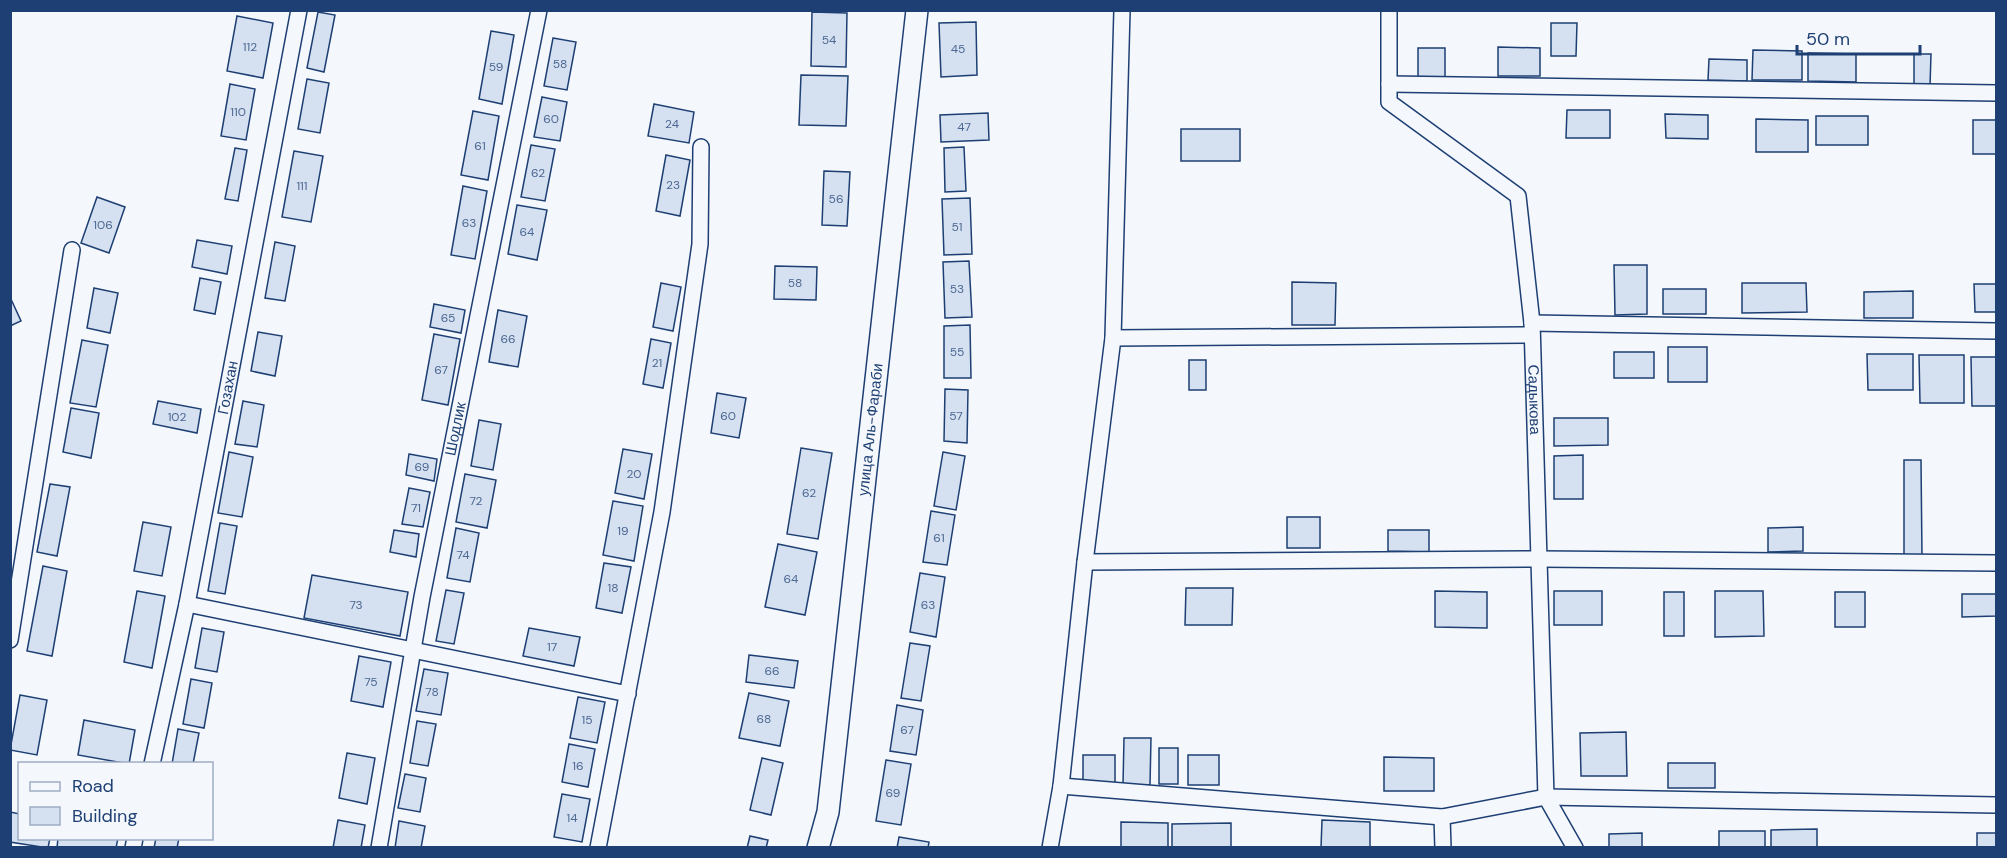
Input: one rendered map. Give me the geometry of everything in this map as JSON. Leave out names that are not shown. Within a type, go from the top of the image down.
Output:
[{"type":"main road","name":"улица Аль-Фараби","points":[[818,848],[828,812],[917,10]]},
{"type":"street","name":"Гозахан","points":[[152,762],[188,604],[299,10]]},
{"type":"street","name":"Шодлик","points":[[379,848],[413,651],[539,10]]},
{"type":"street","points":[[1050,848],[1061,786],[1085,562],[1113,338],[1122,10]]},
{"type":"street","name":"Садыкова","points":[[1389,10],[1389,102],[1518,196],[1532,329],[1546,797],[1575,848]]},
{"type":"street","points":[[1389,84],[1996,93]]},
{"type":"street","points":[[598,848],[663,512],[698,256],[701,147]]},
{"type":"street","points":[[10,640],[72,250]]},
{"type":"street","points":[[1113,338],[1532,329],[1996,331]]},
{"type":"street","points":[[1085,562],[1539,559],[1996,563]]},
{"type":"street","points":[[188,604],[627,694]]},
{"type":"street","points":[[1061,786],[1442,817],[1546,797],[1996,805]]},
{"type":"street","points":[[1442,817],[1443,848]]},
{"type":"building","points":[[318,12],[335,15],[324,72],[307,68]]},
{"type":"building","points":[[812,12],[847,13],[846,67],[811,66]]},
{"type":"building","points":[[237,16],[273,23],[263,78],[227,71]]},
{"type":"building","points":[[976,22],[977,75],[941,77],[939,23]]},
{"type":"building","points":[[1551,23],[1577,23],[1576,56],[1551,56]]},
{"type":"building","points":[[491,31],[514,35],[502,104],[479,99]]},
{"type":"building","points":[[553,38],[576,42],[567,90],[544,86]]},
{"type":"building","points":[[1498,47],[1540,48],[1540,76],[1498,76]]},
{"type":"building","points":[[1418,48],[1445,48],[1445,79],[1418,79]]},
{"type":"building","points":[[1753,50],[1802,51],[1802,80],[1752,80]]},
{"type":"building","points":[[1808,53],[1856,54],[1856,82],[1808,81]]},
{"type":"building","points":[[1914,54],[1931,54],[1930,86],[1914,86]]},
{"type":"building","points":[[1709,59],[1747,60],[1747,81],[1708,80]]},
{"type":"building","points":[[801,75],[848,76],[846,126],[799,125]]},
{"type":"building","points":[[307,79],[329,83],[320,133],[298,129]]},
{"type":"building","points":[[230,84],[255,89],[246,140],[221,136]]},
{"type":"building","points":[[542,97],[567,102],[560,141],[534,137]]},
{"type":"building","points":[[654,104],[694,112],[689,143],[648,136]]},
{"type":"building","points":[[1567,110],[1610,110],[1610,138],[1566,138]]},
{"type":"building","points":[[473,111],[499,116],[488,180],[461,175]]},
{"type":"building","points":[[988,113],[989,140],[941,142],[940,115]]},
{"type":"building","points":[[1665,114],[1708,115],[1708,139],[1666,138]]},
{"type":"building","points":[[1816,116],[1868,116],[1868,145],[1816,145]]},
{"type":"building","points":[[1756,119],[1808,120],[1808,152],[1756,152]]},
{"type":"building","points":[[1973,120],[1996,120],[1996,154],[1973,154]]},
{"type":"building","points":[[1181,129],[1240,129],[1240,161],[1181,161]]},
{"type":"building","points":[[531,145],[555,149],[545,201],[521,197]]},
{"type":"building","points":[[964,147],[966,191],[945,192],[944,148]]},
{"type":"building","points":[[235,148],[247,150],[238,201],[225,199]]},
{"type":"building","points":[[294,151],[323,156],[311,222],[282,217]]},
{"type":"building","points":[[666,155],[690,160],[680,216],[656,211]]},
{"type":"building","points":[[824,171],[850,172],[847,226],[822,225]]},
{"type":"building","points":[[463,186],[487,191],[475,259],[451,255]]},
{"type":"building","points":[[97,197],[125,207],[109,253],[81,243]]},
{"type":"building","points":[[970,198],[972,254],[944,255],[942,199]]},
{"type":"building","points":[[517,205],[547,210],[537,260],[508,254]]},
{"type":"building","points":[[197,240],[232,246],[227,274],[192,267]]},
{"type":"building","points":[[275,242],[295,246],[285,301],[265,298]]},
{"type":"building","points":[[969,261],[972,317],[945,318],[943,262]]},
{"type":"building","points":[[1614,265],[1647,265],[1647,314],[1615,315]]},
{"type":"building","points":[[775,266],[817,267],[816,300],[774,299]]},
{"type":"building","points":[[200,278],[221,282],[215,314],[194,310]]},
{"type":"building","points":[[1292,282],[1336,283],[1335,325],[1292,325]]},
{"type":"building","points":[[661,283],[681,287],[673,331],[653,327]]},
{"type":"building","points":[[1742,283],[1806,283],[1807,312],[1742,313]]},
{"type":"building","points":[[1974,284],[1996,284],[1996,312],[1975,312]]},
{"type":"building","points":[[94,288],[118,293],[110,333],[87,328]]},
{"type":"building","points":[[1663,289],[1706,289],[1706,314],[1663,314]]},
{"type":"building","points":[[1913,291],[1913,318],[1864,318],[1864,292]]},
{"type":"building","points":[[10,297],[21,321],[10,326]]},
{"type":"building","points":[[434,304],[465,310],[461,333],[430,327]]},
{"type":"building","points":[[498,310],[527,316],[518,367],[489,362]]},
{"type":"building","points":[[970,325],[971,378],[944,378],[944,326]]},
{"type":"building","points":[[258,332],[282,336],[275,376],[251,371]]},
{"type":"building","points":[[434,334],[460,339],[448,405],[422,400]]},
{"type":"building","points":[[651,339],[671,343],[663,388],[643,384]]},
{"type":"building","points":[[82,340],[108,345],[96,407],[70,403]]},
{"type":"building","points":[[1668,347],[1707,347],[1707,382],[1668,382]]},
{"type":"building","points":[[1614,352],[1654,352],[1654,378],[1614,378]]},
{"type":"building","points":[[1867,354],[1913,354],[1913,390],[1868,390]]},
{"type":"building","points":[[1919,355],[1964,355],[1964,403],[1920,403]]},
{"type":"building","points":[[1971,357],[1996,357],[1996,406],[1972,406]]},
{"type":"building","points":[[1189,360],[1206,360],[1206,390],[1189,390]]},
{"type":"building","points":[[945,389],[968,390],[967,443],[944,441]]},
{"type":"building","points":[[717,393],[746,398],[739,438],[711,433]]},
{"type":"building","points":[[158,401],[201,409],[197,433],[153,424]]},
{"type":"building","points":[[243,401],[264,405],[257,447],[235,444]]},
{"type":"building","points":[[71,408],[99,413],[91,458],[63,452]]},
{"type":"building","points":[[1554,418],[1608,418],[1608,445],[1554,446]]},
{"type":"building","points":[[479,420],[501,424],[493,470],[471,466]]},
{"type":"building","points":[[801,448],[832,453],[818,539],[787,534]]},
{"type":"building","points":[[623,449],[652,454],[644,499],[615,493]]},
{"type":"building","points":[[229,452],[253,457],[242,517],[218,513]]},
{"type":"building","points":[[943,452],[965,456],[956,510],[934,506]]},
{"type":"building","points":[[409,454],[437,459],[434,481],[406,475]]},
{"type":"building","points":[[1583,455],[1583,499],[1554,499],[1554,456]]},
{"type":"building","points":[[1904,460],[1921,460],[1922,557],[1904,557]]},
{"type":"building","points":[[465,474],[496,480],[487,528],[456,522]]},
{"type":"building","points":[[50,484],[70,487],[57,556],[37,552]]},
{"type":"building","points":[[409,488],[430,492],[423,527],[402,524]]},
{"type":"building","points":[[613,501],[643,506],[634,561],[603,555]]},
{"type":"building","points":[[931,511],[955,515],[947,565],[923,562]]},
{"type":"building","points":[[1287,517],[1320,517],[1320,548],[1287,548]]},
{"type":"building","points":[[143,522],[171,527],[162,576],[134,571]]},
{"type":"building","points":[[220,523],[237,526],[225,594],[208,591]]},
{"type":"building","points":[[1803,527],[1803,551],[1768,552],[1768,528]]},
{"type":"building","points":[[456,528],[479,533],[470,582],[447,578]]},
{"type":"building","points":[[394,530],[419,534],[416,557],[390,552]]},
{"type":"building","points":[[1388,530],[1429,530],[1429,552],[1388,551]]},
{"type":"building","points":[[778,544],[817,552],[805,615],[765,607]]},
{"type":"building","points":[[604,563],[631,567],[622,613],[596,608]]},
{"type":"building","points":[[43,566],[67,571],[52,656],[27,651]]},
{"type":"building","points":[[920,573],[945,577],[936,637],[910,632]]},
{"type":"building","points":[[312,575],[408,592],[400,636],[304,618]]},
{"type":"building","points":[[1186,588],[1233,588],[1232,625],[1185,625]]},
{"type":"building","points":[[446,590],[464,593],[454,644],[436,641]]},
{"type":"building","points":[[137,591],[165,596],[152,668],[124,662]]},
{"type":"building","points":[[1435,591],[1487,592],[1487,628],[1435,627]]},
{"type":"building","points":[[1554,591],[1602,591],[1602,625],[1554,625]]},
{"type":"building","points":[[1715,591],[1763,591],[1764,636],[1715,637]]},
{"type":"building","points":[[1664,592],[1684,592],[1684,636],[1664,636]]},
{"type":"building","points":[[1835,592],[1865,592],[1865,627],[1835,627]]},
{"type":"building","points":[[1962,594],[1996,594],[1996,616],[1962,617]]},
{"type":"building","points":[[202,628],[224,632],[217,672],[195,668]]},
{"type":"building","points":[[529,628],[580,637],[574,666],[523,656]]},
{"type":"building","points":[[910,643],[930,646],[921,701],[901,698]]},
{"type":"building","points":[[749,655],[798,661],[794,688],[746,682]]},
{"type":"building","points":[[359,656],[391,662],[383,707],[351,701]]},
{"type":"building","points":[[424,669],[448,673],[441,715],[416,711]]},
{"type":"building","points":[[191,679],[212,683],[204,728],[183,724]]},
{"type":"building","points":[[749,693],[789,701],[780,746],[739,738]]},
{"type":"building","points":[[20,695],[47,700],[37,755],[10,750]]},
{"type":"building","points":[[578,697],[605,702],[597,743],[570,738]]},
{"type":"building","points":[[897,705],[923,710],[916,755],[890,751]]},
{"type":"building","points":[[84,720],[135,730],[129,762],[78,755]]},
{"type":"building","points":[[417,721],[436,724],[428,766],[410,763]]},
{"type":"building","points":[[178,729],[199,733],[193,762],[172,762]]},
{"type":"building","points":[[1626,732],[1627,776],[1581,776],[1580,733]]},
{"type":"building","points":[[1124,738],[1151,738],[1150,785],[1123,785]]},
{"type":"building","points":[[569,744],[595,749],[588,787],[562,782]]},
{"type":"building","points":[[1159,748],[1178,748],[1178,784],[1159,784]]},
{"type":"building","points":[[347,753],[375,758],[367,804],[339,798]]},
{"type":"building","points":[[1083,755],[1115,755],[1115,784],[1083,784]]},
{"type":"building","points":[[1188,755],[1219,755],[1219,785],[1188,785]]},
{"type":"building","points":[[1384,757],[1434,758],[1434,791],[1384,791]]},
{"type":"building","points":[[762,758],[783,763],[771,815],[750,810]]},
{"type":"building","points":[[886,760],[911,764],[901,825],[876,821]]},
{"type":"building","points":[[1668,763],[1715,763],[1715,788],[1668,788]]},
{"type":"building","points":[[405,774],[426,778],[420,812],[398,808]]},
{"type":"building","points":[[562,794],[590,799],[582,842],[554,837]]},
{"type":"building","points":[[10,812],[18,814],[18,840],[50,840],[48,848],[10,842]]},
{"type":"building","points":[[338,820],[365,825],[361,848],[333,848]]},
{"type":"building","points":[[1322,820],[1370,822],[1370,848],[1321,848]]},
{"type":"building","points":[[399,821],[425,826],[421,848],[395,848]]},
{"type":"building","points":[[1121,822],[1168,823],[1168,848],[1121,848]]},
{"type":"building","points":[[1231,823],[1231,848],[1172,848],[1172,824]]},
{"type":"building","points":[[1817,829],[1817,848],[1771,848],[1771,830]]},
{"type":"building","points":[[1719,831],[1765,831],[1765,848],[1719,848]]},
{"type":"building","points":[[1642,833],[1642,848],[1609,848],[1609,834]]},
{"type":"building","points":[[1977,833],[1996,833],[1996,848],[1977,848]]},
{"type":"building","points":[[750,836],[768,840],[766,848],[747,848]]},
{"type":"building","points":[[899,837],[929,842],[928,848],[897,848]]},
{"type":"building","points":[[58,840],[118,840],[116,848],[57,848]]},
{"type":"building","points":[[156,840],[179,840],[177,848],[154,848]]}]
